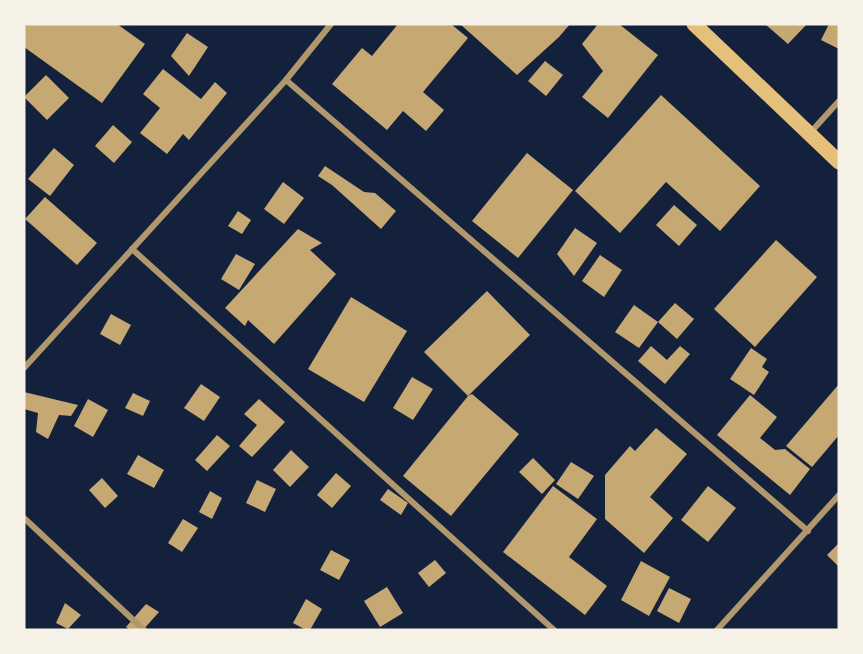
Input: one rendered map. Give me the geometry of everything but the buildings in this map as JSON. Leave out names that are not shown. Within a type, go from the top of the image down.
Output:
[{"type":"main road","points":[[694,24],[839,162]]},
{"type":"street","points":[[24,368],[286,80],[331,24]]},
{"type":"street","points":[[286,80],[808,531]]},
{"type":"street","points":[[810,133],[839,101]]},
{"type":"street","points":[[132,249],[554,630]]},
{"type":"street","points":[[717,630],[839,495]]},
{"type":"street","points":[[24,518],[144,630]]}]
